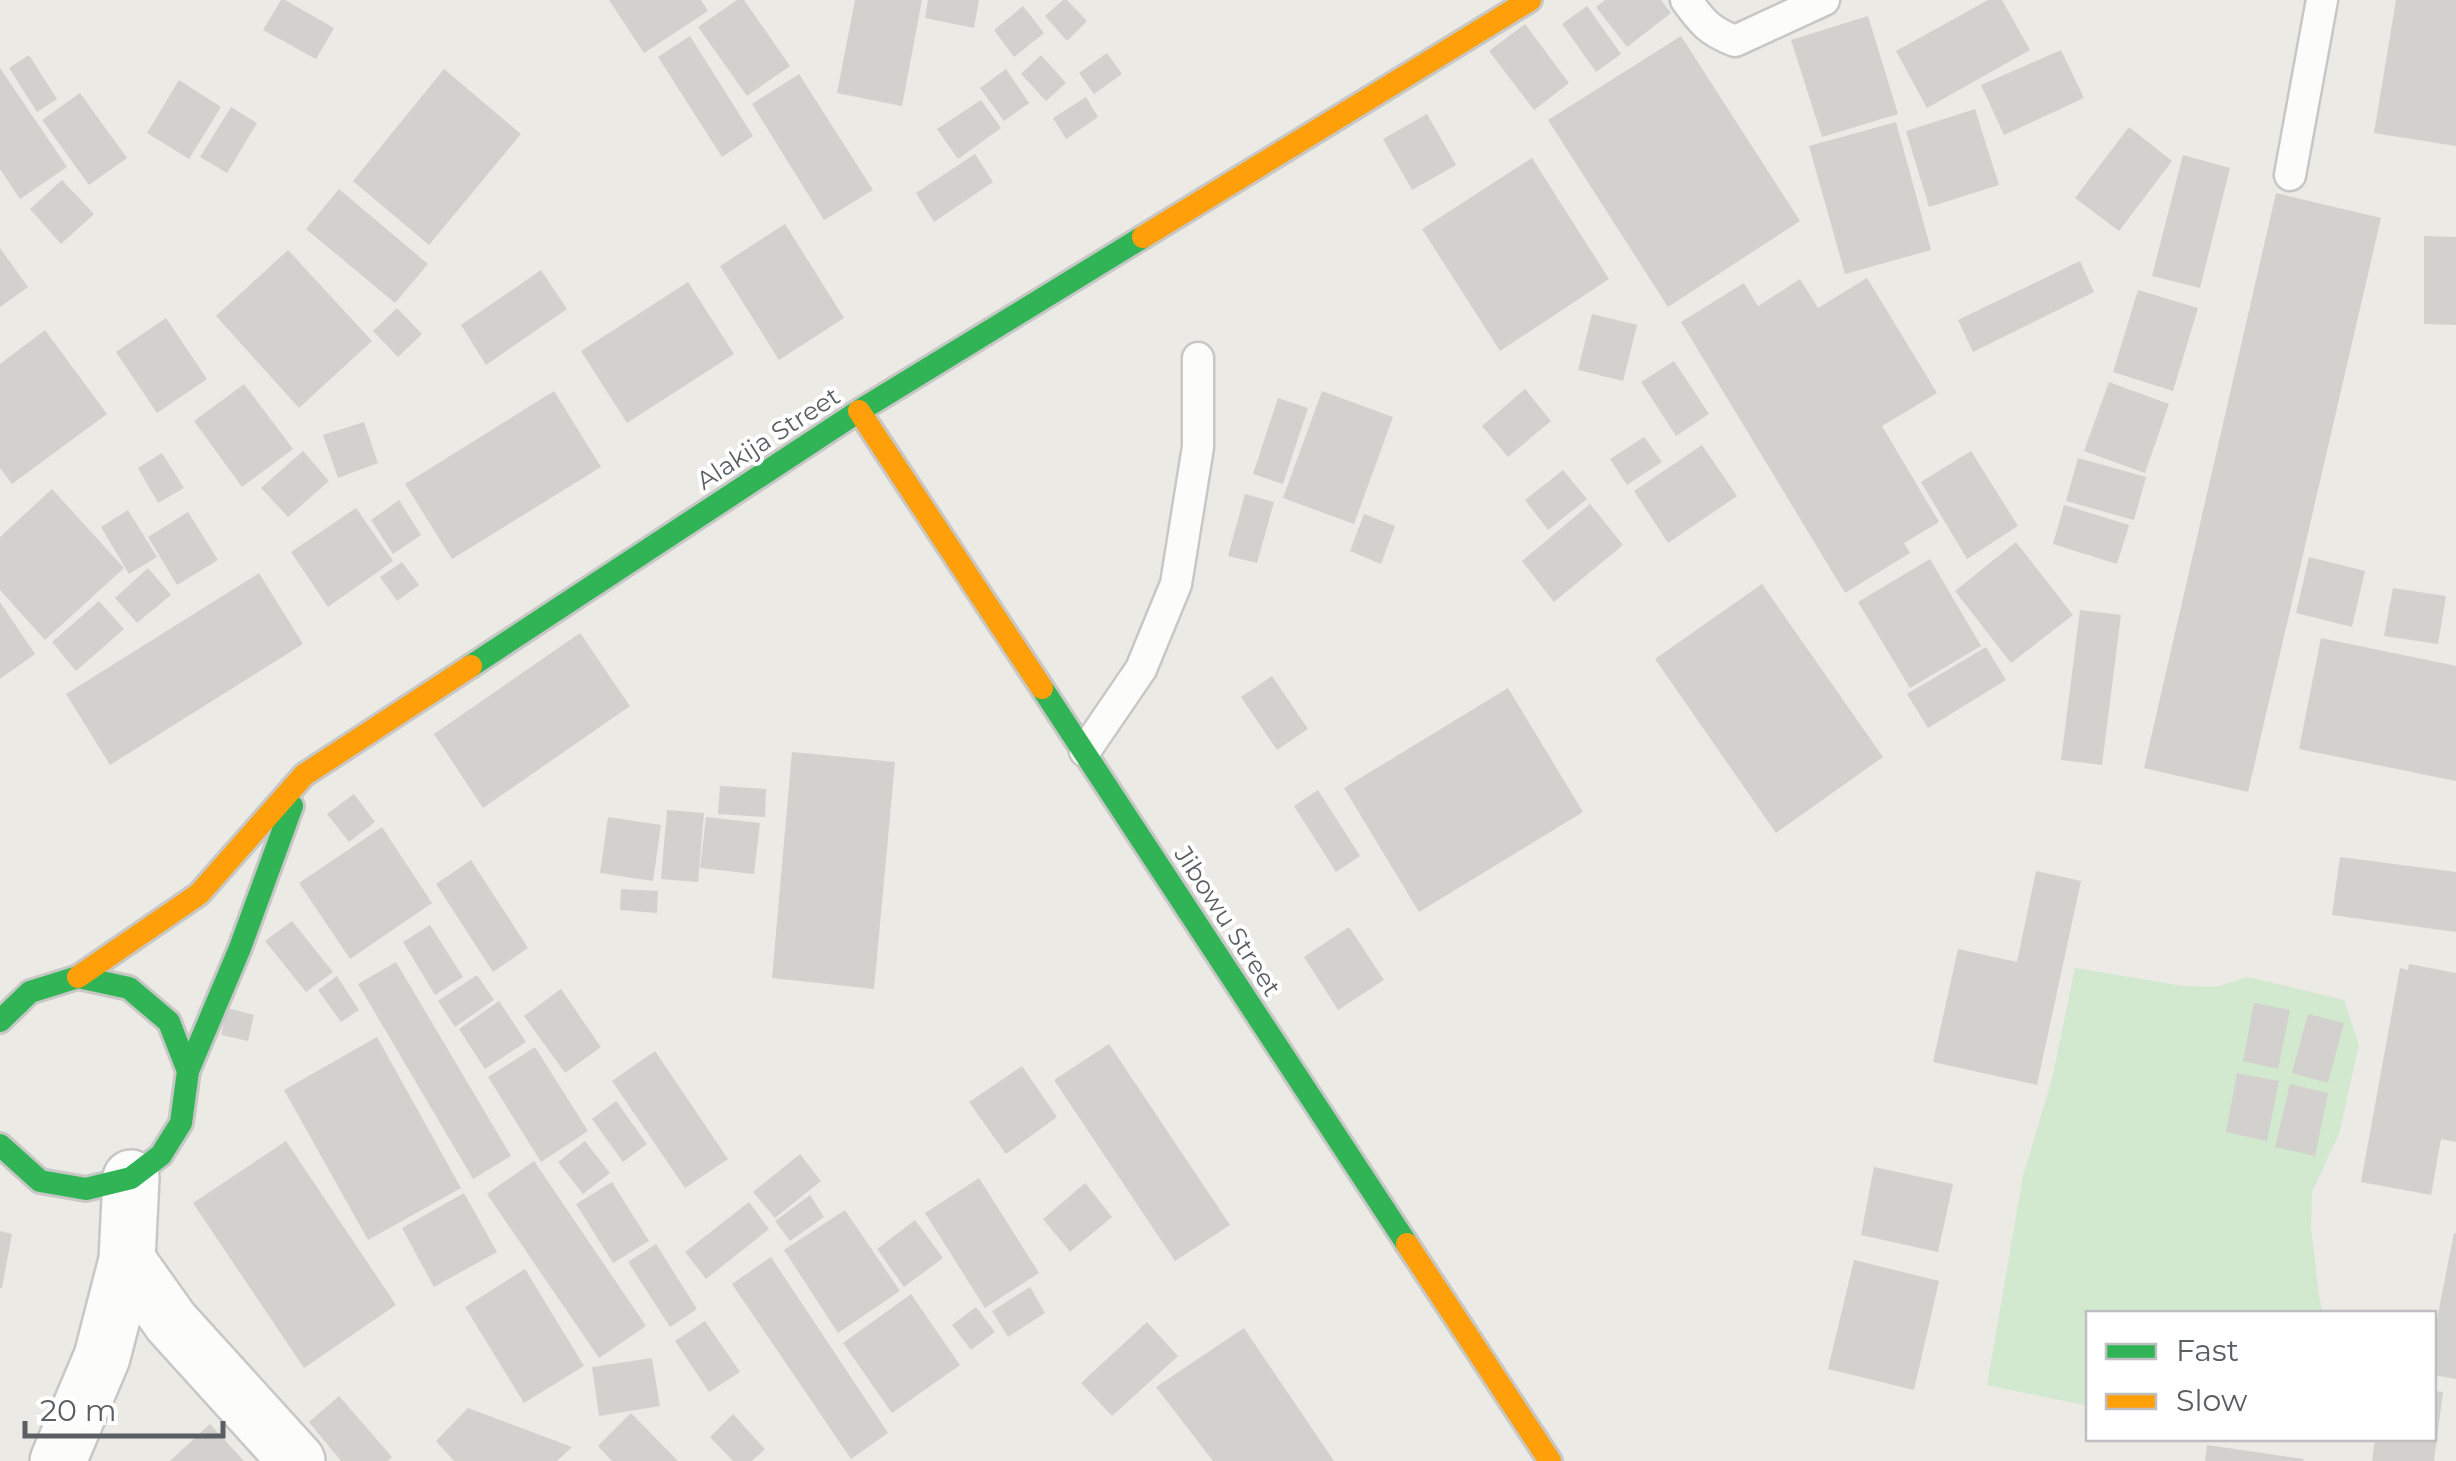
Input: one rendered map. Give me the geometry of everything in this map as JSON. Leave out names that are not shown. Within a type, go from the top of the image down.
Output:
[{"type":"street","name":"Alakija Street","points":[[78,977],[200,894],[304,775],[859,411],[1530,0]]},
{"type":"street","name":"Jibowu Street","points":[[859,411],[1550,1461]]},
{"type":"street","points":[[0,1176],[86,1190],[132,1178],[161,1155],[181,1123],[188,1071],[240,948],[304,775]]},
{"type":"street","points":[[0,1021],[30,992],[78,977],[129,988],[169,1022],[188,1071]]},
{"type":"street","points":[[0,1146],[40,1181]]},
{"type":"street","points":[[58,1461],[102,1357],[128,1260],[132,1178]]},
{"type":"street","points":[[128,1260],[172,1322],[297,1461]]},
{"type":"lane","points":[[1686,0],[1703,24],[1735,41],[1824,0]]},
{"type":"lane","points":[[2290,175],[2322,0]]},
{"type":"lane","points":[[1085,751],[1141,669],[1176,584],[1198,447],[1198,358]]},
{"type":"green space","points":[[2075,968],[2183,986],[2216,987],[2248,977],[2344,1000],[2359,1045],[2339,1134],[2312,1192],[2311,1227],[2322,1311],[2086,1311],[2086,1406],[1987,1385],[2023,1176],[2052,1079]]},
{"type":"building","points":[[281,0],[334,28],[316,59],[263,30]]},
{"type":"building","points":[[609,0],[701,0],[708,11],[644,53]]},
{"type":"building","points":[[737,0],[744,0],[790,66],[747,96],[698,27]]},
{"type":"building","points":[[855,0],[922,0],[902,106],[837,93]]},
{"type":"building","points":[[928,0],[979,0],[974,28],[925,18]]},
{"type":"building","points":[[1063,0],[1087,21],[1067,41],[1045,16]]},
{"type":"building","points":[[1605,0],[1661,0],[1671,13],[1627,47],[1596,7]]},
{"type":"building","points":[[1988,0],[2002,0],[2030,50],[1927,108],[1896,51]]},
{"type":"building","points":[[2396,0],[2456,0],[2456,146],[2374,133]]},
{"type":"building","points":[[1023,6],[1044,33],[1014,57],[994,30]]},
{"type":"building","points":[[1587,6],[1621,54],[1596,72],[1562,24]]},
{"type":"building","points":[[1868,16],[1898,114],[1822,137],[1791,40]]},
{"type":"building","points":[[1525,24],[1569,83],[1534,110],[1489,51]]},
{"type":"building","points":[[690,36],[753,136],[722,157],[658,57]]},
{"type":"building","points":[[1681,36],[1800,221],[1668,307],[1548,120]]},
{"type":"building","points":[[2061,50],[2084,98],[2004,135],[1981,85]]},
{"type":"building","points":[[1107,53],[1122,74],[1094,94],[1079,73]]},
{"type":"building","points":[[29,55],[57,99],[37,112],[9,68]]},
{"type":"building","points":[[1041,55],[1066,83],[1046,101],[1021,74]]},
{"type":"building","points":[[0,68],[67,167],[20,199],[0,169]]},
{"type":"building","points":[[444,69],[521,134],[429,245],[353,181]]},
{"type":"building","points":[[1006,69],[1029,103],[1004,121],[980,88]]},
{"type":"building","points":[[799,74],[873,190],[824,220],[752,104]]},
{"type":"building","points":[[179,80],[221,107],[189,159],[147,133]]},
{"type":"building","points":[[80,93],[127,158],[89,185],[42,120]]},
{"type":"building","points":[[1086,97],[1098,117],[1066,139],[1053,118]]},
{"type":"building","points":[[981,100],[1001,128],[958,159],[937,129]]},
{"type":"building","points":[[231,107],[257,123],[227,173],[200,157]]},
{"type":"building","points":[[1975,109],[1999,185],[1929,207],[1906,131]]},
{"type":"building","points":[[1427,114],[1456,165],[1412,190],[1383,139]]},
{"type":"building","points":[[1896,122],[1931,250],[1845,274],[1809,146]]},
{"type":"building","points":[[2129,127],[2172,161],[2119,231],[2075,198]]},
{"type":"building","points":[[975,154],[993,182],[934,222],[916,193]]},
{"type":"building","points":[[2183,155],[2230,168],[2200,288],[2152,276]]},
{"type":"building","points":[[1532,158],[1609,279],[1500,351],[1422,229]]},
{"type":"building","points":[[62,180],[94,214],[61,244],[30,209]]},
{"type":"building","points":[[339,189],[428,264],[395,303],[306,229]]},
{"type":"building","points":[[2276,193],[2381,218],[2248,792],[2144,768]]},
{"type":"building","points":[[785,224],[844,318],[779,360],[720,266]]},
{"type":"building","points":[[2424,236],[2456,237],[2456,325],[2424,324]]},
{"type":"building","points":[[0,248],[28,287],[0,307]]},
{"type":"building","points":[[288,250],[372,341],[299,408],[216,316]]},
{"type":"building","points":[[2080,261],[2094,292],[1973,352],[1958,320]]},
{"type":"building","points":[[541,270],[567,309],[486,365],[461,325]]},
{"type":"building","points":[[1867,278],[1937,393],[1882,426],[1939,522],[1904,543],[1910,553],[1845,593],[1681,322],[1744,283],[1758,306],[1800,279],[1818,308]]},
{"type":"building","points":[[688,282],[734,354],[627,423],[581,351]]},
{"type":"building","points":[[2138,290],[2198,308],[2173,391],[2113,372]]},
{"type":"building","points":[[397,308],[422,334],[398,357],[373,331]]},
{"type":"building","points":[[1592,314],[1637,325],[1623,381],[1578,370]]},
{"type":"building","points":[[166,318],[207,379],[157,413],[116,352]]},
{"type":"building","points":[[45,330],[107,414],[12,484],[0,468],[0,364]]},
{"type":"building","points":[[1674,361],[1709,414],[1676,436],[1641,382]]},
{"type":"building","points":[[2109,382],[2169,404],[2145,473],[2084,451]]},
{"type":"building","points":[[244,384],[293,449],[242,487],[194,421]]},
{"type":"building","points":[[1525,389],[1551,421],[1508,457],[1482,426]]},
{"type":"building","points":[[554,391],[601,467],[452,559],[405,484]]},
{"type":"building","points":[[1322,391],[1393,417],[1354,524],[1283,498]]},
{"type":"building","points":[[1278,398],[1308,408],[1283,484],[1253,474]]},
{"type":"building","points":[[364,422],[378,463],[338,478],[323,435]]},
{"type":"building","points":[[1644,437],[1662,462],[1627,485],[1610,459]]},
{"type":"building","points":[[1702,445],[1737,496],[1668,543],[1634,491]]},
{"type":"building","points":[[303,451],[329,481],[288,517],[261,488]]},
{"type":"building","points":[[1971,451],[2018,526],[1967,559],[1921,482]]},
{"type":"building","points":[[162,453],[184,488],[158,503],[138,468]]},
{"type":"building","points":[[2078,458],[2146,477],[2134,520],[2066,501]]},
{"type":"building","points":[[1563,470],[1587,499],[1548,530],[1525,500]]},
{"type":"building","points":[[52,489],[124,568],[45,640],[0,590],[0,537]]},
{"type":"building","points":[[1245,494],[1274,502],[1257,563],[1228,556]]},
{"type":"building","points":[[399,500],[421,535],[393,554],[371,520]]},
{"type":"building","points":[[1590,504],[1623,545],[1554,602],[1522,561]]},
{"type":"building","points":[[2064,505],[2129,525],[2117,564],[2053,544]]},
{"type":"building","points":[[356,508],[393,561],[328,607],[291,552]]},
{"type":"building","points":[[128,510],[157,557],[129,574],[101,527]]},
{"type":"building","points":[[188,512],[218,560],[177,585],[148,537]]},
{"type":"building","points":[[1364,514],[1395,526],[1381,564],[1350,551]]},
{"type":"building","points":[[2016,542],[2073,615],[2011,663],[1955,591]]},
{"type":"building","points":[[2309,557],[2365,571],[2352,627],[2296,613]]},
{"type":"building","points":[[1930,559],[1981,646],[1910,688],[1858,602]]},
{"type":"building","points":[[402,562],[419,585],[397,601],[380,577]]},
{"type":"building","points":[[148,568],[171,595],[137,623],[115,598]]},
{"type":"building","points":[[259,573],[303,644],[110,765],[66,694]]},
{"type":"building","points":[[1762,584],[1883,757],[1776,833],[1655,659]]},
{"type":"building","points":[[2393,588],[2446,596],[2438,644],[2384,636]]},
{"type":"building","points":[[99,601],[124,629],[76,671],[52,642]]},
{"type":"building","points":[[0,602],[35,654],[0,679]]},
{"type":"building","points":[[2080,610],[2121,615],[2102,765],[2061,760]]},
{"type":"building","points":[[580,633],[630,706],[483,808],[434,734]]},
{"type":"building","points":[[2321,638],[2456,666],[2456,781],[2299,749]]},
{"type":"building","points":[[1986,647],[2006,680],[1928,728],[1907,694]]},
{"type":"building","points":[[1272,676],[1308,729],[1277,750],[1241,697]]},
{"type":"building","points":[[1508,688],[1583,812],[1419,912],[1344,788]]},
{"type":"building","points":[[792,752],[895,762],[874,989],[772,978]]},
{"type":"building","points":[[720,786],[766,789],[765,817],[718,814]]},
{"type":"building","points":[[1318,790],[1360,856],[1336,872],[1294,806]]},
{"type":"building","points":[[354,794],[375,822],[349,842],[327,814]]},
{"type":"building","points":[[667,810],[704,813],[698,882],[661,879]]},
{"type":"building","points":[[608,817],[661,825],[653,881],[600,873]]},
{"type":"building","points":[[706,817],[760,823],[754,874],[700,868]]},
{"type":"building","points":[[382,827],[432,903],[350,959],[299,883]]},
{"type":"building","points":[[2340,857],[2456,872],[2456,932],[2332,915]]},
{"type":"building","points":[[471,860],[528,948],[493,972],[436,884]]},
{"type":"building","points":[[2036,871],[2081,881],[2037,1085],[1933,1062],[1958,949],[2017,962]]},
{"type":"building","points":[[621,889],[658,891],[657,913],[620,910]]},
{"type":"building","points":[[292,921],[333,972],[306,992],[265,941]]},
{"type":"building","points":[[430,925],[463,977],[435,995],[403,942]]},
{"type":"building","points":[[1349,927],[1384,980],[1338,1010],[1304,957]]},
{"type":"building","points":[[396,962],[511,1156],[473,1179],[358,984]]},
{"type":"building","points":[[2409,964],[2456,973],[2456,1142],[2441,1139],[2431,1195],[2361,1182],[2400,968],[2408,970]]},
{"type":"building","points":[[477,975],[494,1000],[455,1027],[438,1001]]},
{"type":"building","points":[[337,976],[359,1010],[341,1022],[318,990]]},
{"type":"building","points":[[561,989],[601,1047],[565,1073],[524,1016]]},
{"type":"building","points":[[499,1001],[526,1042],[485,1069],[459,1029]]},
{"type":"building","points":[[2254,1003],[2290,1010],[2278,1069],[2243,1061]]},
{"type":"building","points":[[227,1008],[254,1015],[248,1041],[221,1035]]},
{"type":"building","points":[[2308,1014],[2344,1023],[2328,1083],[2292,1073]]},
{"type":"building","points":[[377,1037],[461,1188],[368,1240],[284,1090]]},
{"type":"building","points":[[1109,1044],[1230,1225],[1175,1261],[1054,1080]]},
{"type":"building","points":[[535,1047],[588,1131],[541,1162],[488,1077]]},
{"type":"building","points":[[655,1051],[728,1159],[685,1188],[612,1081]]},
{"type":"building","points":[[1022,1066],[1057,1117],[1006,1154],[969,1102]]},
{"type":"building","points":[[2237,1073],[2279,1081],[2267,1141],[2226,1132]]},
{"type":"building","points":[[2290,1084],[2328,1093],[2315,1156],[2275,1147]]},
{"type":"building","points":[[616,1101],[647,1144],[623,1162],[592,1119]]},
{"type":"building","points":[[286,1141],[396,1305],[304,1368],[193,1203]]},
{"type":"building","points":[[585,1141],[610,1173],[583,1194],[558,1162]]},
{"type":"building","points":[[800,1154],[821,1181],[775,1218],[753,1192]]},
{"type":"building","points":[[534,1161],[646,1326],[599,1358],[487,1194]]},
{"type":"building","points":[[1874,1167],[1953,1184],[1938,1252],[1861,1235]]},
{"type":"building","points":[[979,1178],[1039,1273],[985,1308],[925,1213]]},
{"type":"building","points":[[612,1182],[649,1241],[613,1263],[576,1204]]},
{"type":"building","points":[[1085,1183],[1112,1217],[1070,1252],[1043,1219]]},
{"type":"building","points":[[464,1193],[497,1252],[434,1287],[402,1228]]},
{"type":"building","points":[[810,1195],[824,1217],[790,1241],[775,1221]]},
{"type":"building","points":[[749,1202],[769,1229],[706,1279],[685,1252]]},
{"type":"building","points":[[845,1210],[900,1291],[838,1333],[784,1250]]},
{"type":"building","points":[[915,1220],[943,1258],[904,1287],[877,1249]]},
{"type":"building","points":[[0,1231],[12,1234],[2,1288],[0,1288]]},
{"type":"building","points":[[2456,1233],[2456,1379],[2436,1375],[2436,1324]]},
{"type":"building","points":[[656,1244],[697,1309],[670,1327],[628,1262]]},
{"type":"building","points":[[771,1257],[888,1433],[851,1459],[732,1284]]},
{"type":"building","points":[[1854,1260],[1939,1281],[1914,1390],[1828,1369]]},
{"type":"building","points":[[525,1269],[584,1366],[524,1403],[465,1307]]},
{"type":"building","points":[[1030,1287],[1045,1313],[1008,1337],[992,1311]]},
{"type":"building","points":[[911,1294],[960,1365],[892,1413],[843,1343]]},
{"type":"building","points":[[976,1307],[995,1332],[971,1350],[952,1325]]},
{"type":"building","points":[[705,1321],[740,1372],[709,1392],[675,1341]]},
{"type":"building","points":[[1147,1322],[1178,1356],[1112,1416],[1081,1383]]},
{"type":"building","points":[[1244,1328],[1334,1461],[1213,1461],[1156,1387]]},
{"type":"building","points":[[652,1358],[660,1406],[599,1416],[592,1367]]},
{"type":"building","points":[[2436,1391],[2443,1392],[2434,1461],[2372,1461],[2375,1441],[2436,1441]]},
{"type":"building","points":[[339,1396],[392,1457],[388,1461],[341,1461],[309,1422]]},
{"type":"building","points":[[468,1408],[572,1447],[557,1461],[454,1461],[436,1441]]},
{"type":"building","points":[[631,1413],[678,1461],[612,1461],[598,1446]]},
{"type":"building","points":[[733,1414],[765,1449],[752,1461],[733,1461],[710,1437]]},
{"type":"building","points":[[210,1424],[244,1461],[170,1461]]},
{"type":"building","points":[[2207,1445],[2304,1459],[2205,1461]]},
{"type":"traffic: fast","points":[[471,666],[859,411],[1143,237]]},
{"type":"traffic: fast","points":[[1042,688],[1407,1244]]},
{"type":"traffic: fast","points":[[188,1071],[240,948],[292,806]]},
{"type":"traffic: fast","points":[[0,1021],[30,992],[78,977],[129,988],[169,1022],[188,1071],[181,1123],[161,1155],[131,1178],[86,1189],[40,1181],[0,1145]]},
{"type":"traffic: slow","points":[[1143,237],[1530,0]]},
{"type":"traffic: slow","points":[[859,411],[1042,688]]},
{"type":"traffic: slow","points":[[78,977],[199,894],[304,775],[471,666]]},
{"type":"traffic: slow","points":[[1407,1244],[1550,1461]]}]
